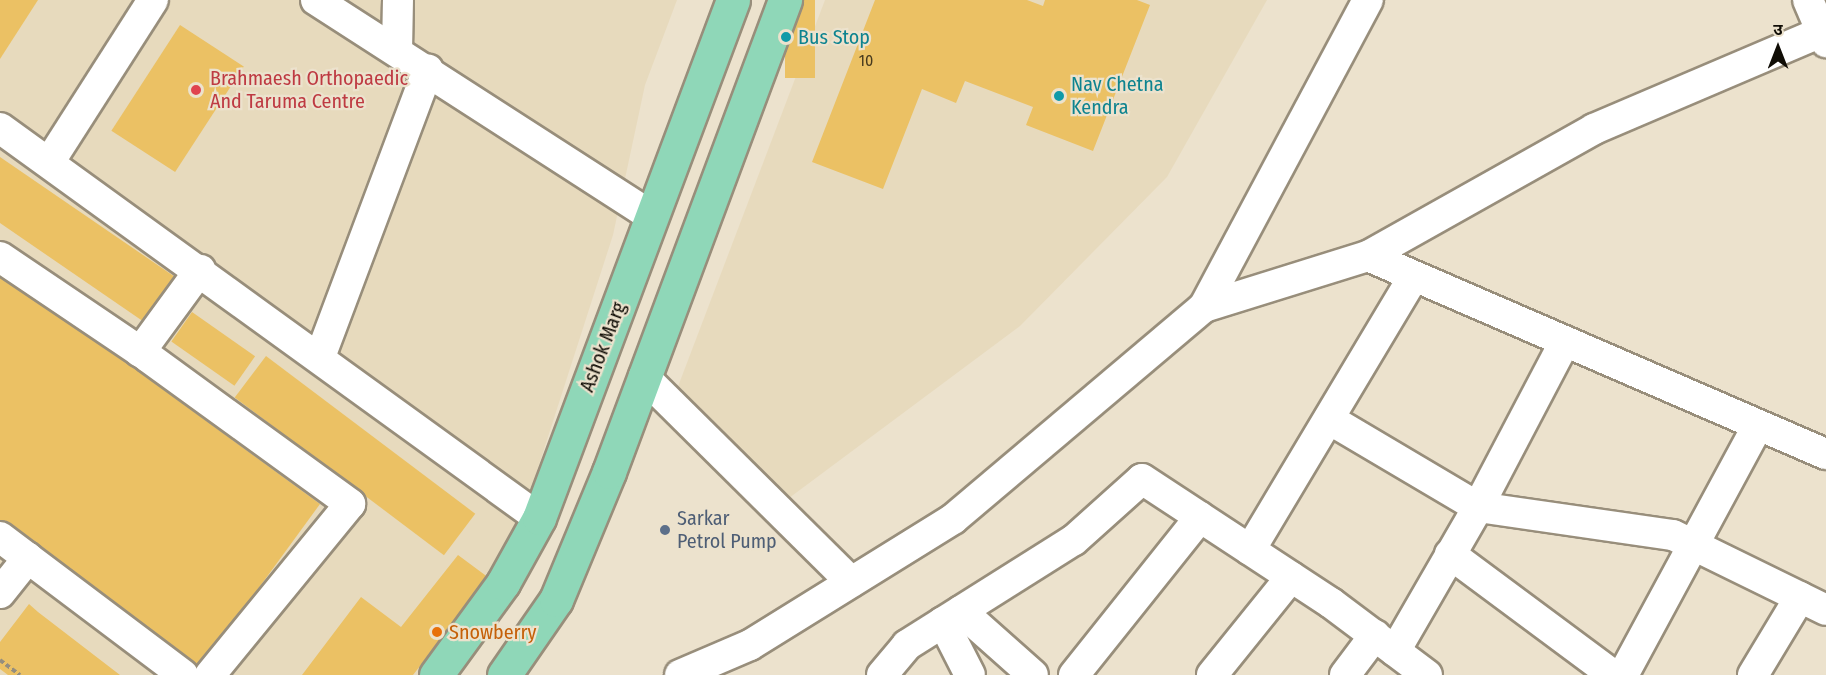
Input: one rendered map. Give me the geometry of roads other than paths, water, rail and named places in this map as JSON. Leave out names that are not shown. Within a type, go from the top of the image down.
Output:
[{"type":"main road","name":"Ashok Marg","points":[[436,675],[503,583],[539,518],[733,0]]},
{"type":"main road","points":[[504,675],[556,600],[644,377],[785,0]]},
{"type":"street","points":[[50,161],[153,0]]},
{"type":"street","points":[[316,0],[653,217]]},
{"type":"street","points":[[397,51],[398,0]]},
{"type":"street","points":[[680,675],[750,645],[952,519],[1204,307],[1368,0]]},
{"type":"street","points":[[1204,307],[1368,256],[1594,129],[1824,35],[1808,0]]},
{"type":"street","points":[[320,357],[428,70]]},
{"type":"street","points":[[0,128],[50,161],[539,518]]},
{"type":"street","points":[[1368,256],[1826,454]]},
{"type":"street","points":[[0,257],[140,352],[350,504],[210,675]]},
{"type":"street","points":[[140,352],[200,270]]},
{"type":"street","points":[[1250,550],[1414,276]]},
{"type":"street","points":[[1345,675],[1385,643],[1450,554],[1478,507],[1565,341]]},
{"type":"street","points":[[644,377],[851,582]]},
{"type":"street","points":[[1329,419],[1478,507],[1673,535],[1826,610]]},
{"type":"street","points":[[1623,675],[1758,425]]},
{"type":"street","points":[[882,675],[907,645],[1074,540],[1142,479],[1291,577],[1427,675]]},
{"type":"street","points":[[1074,675],[1200,517]]},
{"type":"street","points":[[0,537],[183,675]]},
{"type":"street","points":[[1450,554],[1613,675]]},
{"type":"street","points":[[0,593],[28,558]]},
{"type":"street","points":[[1212,675],[1291,577]]},
{"type":"street","points":[[1753,675],[1800,597]]},
{"type":"street","points":[[952,617],[970,675]]},
{"type":"street","points":[[952,617],[1033,675]]},
{"type":"place","name":"Bus Stop","points":[[786,37]]},
{"type":"place","name":"Brahmaesh Orthopaedic And Taruma Centre","points":[[196,90]]},
{"type":"place","name":"Nav Chetna Kendra","points":[[1059,96]]},
{"type":"place","name":"Sarkar Petrol Pump","points":[[665,530]]},
{"type":"place","name":"Snowberry","points":[[437,632]]}]
